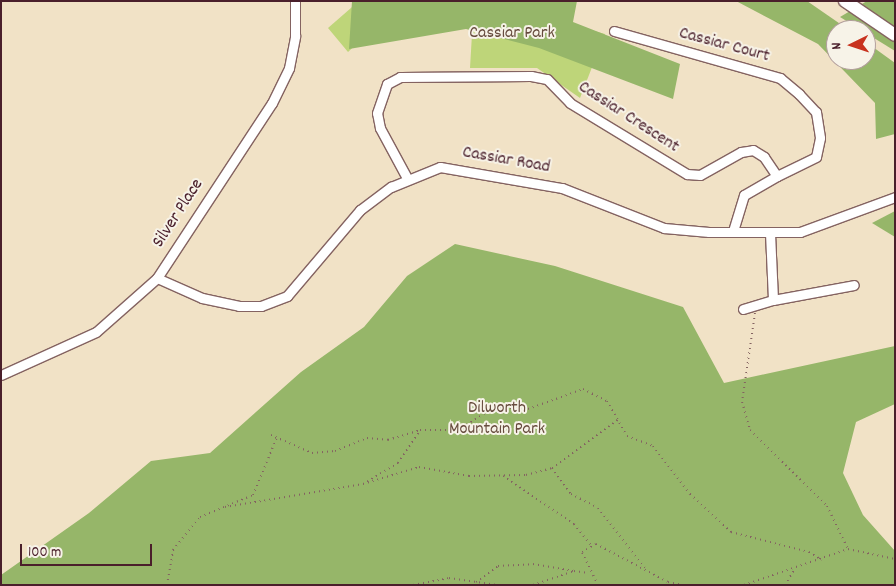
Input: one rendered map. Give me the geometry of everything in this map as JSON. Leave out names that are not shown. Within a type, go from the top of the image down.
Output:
[{"type":"street","name":"Silver Place","points":[[1,375],[96,332],[157,278],[272,103],[288,68],[295,36],[295,1]]},
{"type":"street","points":[[845,1],[895,35]]},
{"type":"street","name":"Cassiar Court","points":[[614,31],[780,78],[799,94],[816,112],[820,138],[816,157],[803,167],[777,176]]},
{"type":"street","name":"Cassiar Crescent","points":[[407,178],[377,113],[387,84],[400,77],[547,79],[570,104],[686,174],[700,175],[753,150],[777,176]]},
{"type":"street","name":"Cassiar Road","points":[[157,278],[202,298],[239,306],[261,306],[287,296],[360,210],[407,178],[440,167],[465,168],[562,188],[664,228],[770,233],[800,232],[895,197]]},
{"type":"street","points":[[733,231],[744,195],[777,176]]},
{"type":"street","points":[[770,233],[773,300]]},
{"type":"street","points":[[743,309],[756,307],[773,300],[854,285]]},
{"type":"path","points":[[756,307],[742,402],[750,430],[827,506],[848,548]]},
{"type":"path","points":[[271,434],[312,453],[335,451],[367,438],[402,438],[420,430],[458,430],[495,407],[528,409],[583,389],[607,402],[619,419],[626,436],[653,446],[690,494],[731,532],[809,552],[822,560]]},
{"type":"path","points":[[225,508],[363,484],[419,467],[469,476],[502,475],[552,468],[619,419]]},
{"type":"path","points":[[363,484],[398,463],[420,430]]},
{"type":"path","points":[[167,585],[173,550],[200,517],[252,495],[277,437]]},
{"type":"path","points":[[552,468],[571,494],[598,508],[647,570]]},
{"type":"path","points":[[502,475],[574,524],[592,546],[683,585]]},
{"type":"path","points":[[592,546],[582,552],[589,573],[598,585]]},
{"type":"path","points":[[744,585],[822,560],[848,548],[895,559]]},
{"type":"path","points":[[476,582],[498,566],[533,564],[589,573]]},
{"type":"path","points":[[785,585],[795,569]]},
{"type":"path","points":[[533,585],[574,571]]},
{"type":"path","points":[[413,585],[449,578],[498,585]]},
{"type":"green space","points":[[352,1],[577,1],[573,22],[680,64],[673,99],[539,48],[466,29],[349,49]]},
{"type":"green space","name":"Cassiar Park","points":[[359,1],[539,1],[541,16],[605,34],[580,98],[537,68],[470,68],[473,17],[381,21],[348,52],[328,28]]},
{"type":"green space","points":[[736,1],[807,1],[835,20],[826,20],[826,52],[818,44]]},
{"type":"green space","points":[[867,1],[895,1],[895,51],[876,39],[876,20],[845,20],[840,17]]},
{"type":"green space","points":[[876,49],[895,63],[895,134],[876,139],[875,103],[843,70],[876,70]]},
{"type":"green space","points":[[895,211],[895,237],[872,223]]},
{"type":"green space","name":"Dilworth Mountain Park","points":[[455,244],[555,266],[683,307],[724,383],[895,346],[895,404],[856,422],[843,473],[863,515],[895,551],[895,585],[1,585],[1,575],[89,513],[151,461],[210,453],[301,372],[364,327],[407,276]]}]
